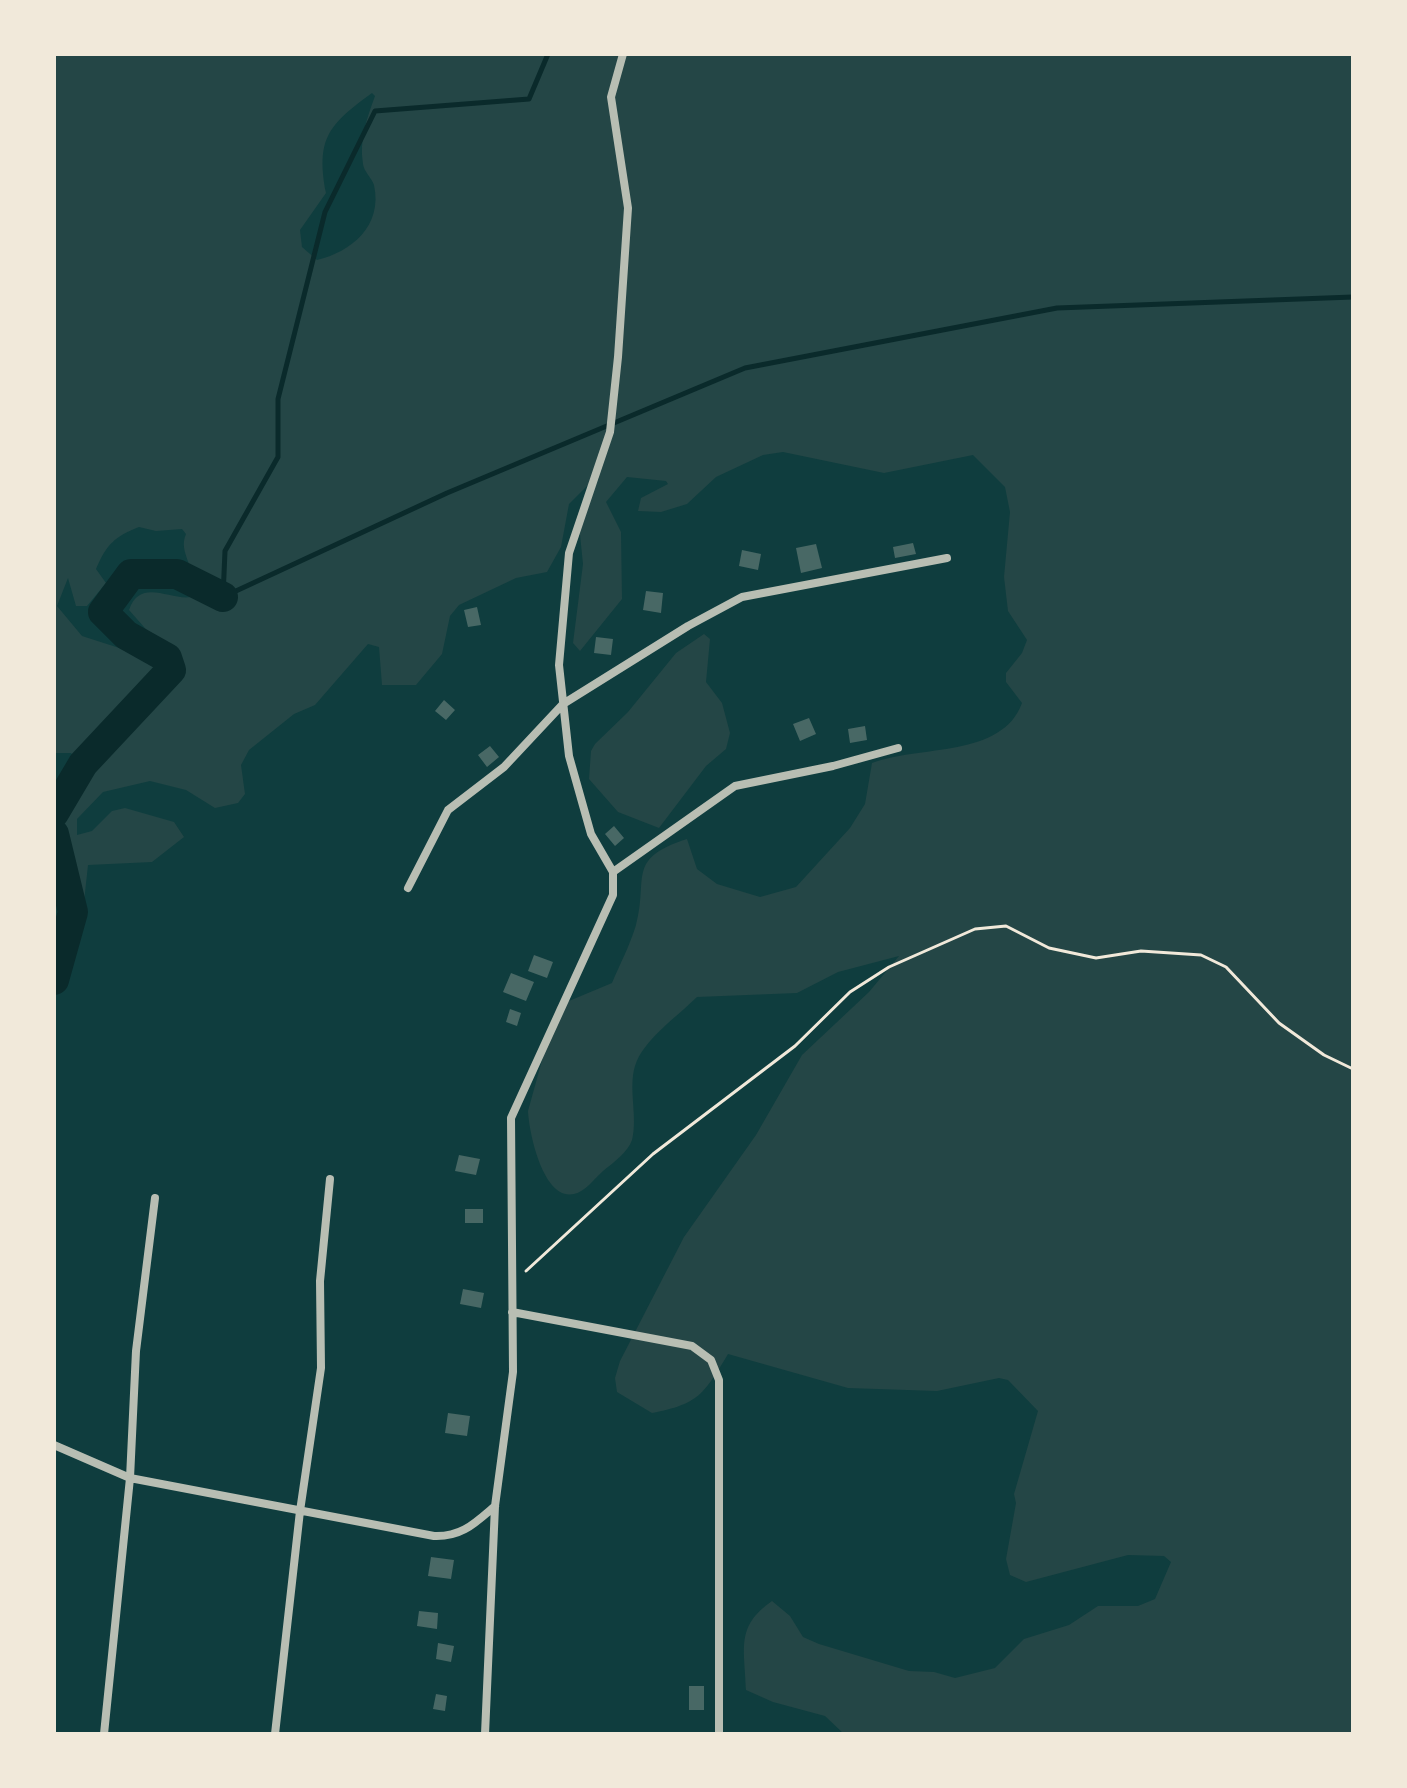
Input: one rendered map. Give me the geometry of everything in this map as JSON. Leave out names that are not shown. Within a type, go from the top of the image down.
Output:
[{"type":"street","points":[[485,1734],[495,1506],[513,1372],[511,1118],[613,895],[613,872],[591,834],[569,756],[559,665],[569,553],[610,432],[618,357],[628,208],[611,97],[623,54]]},
{"type":"street","points":[[408,888],[448,810],[504,767],[563,704],[688,626],[742,597],[947,558]]},
{"type":"street","points":[[613,872],[735,786],[833,766],[898,748]]},
{"type":"street","points":[[275,1734],[300,1511],[321,1368],[320,1281],[330,1179]]},
{"type":"street","points":[[104,1734],[130,1478],[136,1351],[155,1198]]},
{"type":"street","points":[[512,1312],[692,1346],[711,1360],[719,1380],[719,1734]]},
{"type":"street","points":[[54,1445],[130,1478],[451,1537],[465,1531],[495,1506]]},
{"type":"path","points":[[514,1281],[571,1233],[653,1154],[795,1046],[850,992],[889,967],[975,929],[1006,926],[1049,948],[1096,958],[1141,951],[1201,955],[1226,967],[1279,1023],[1324,1055],[1353,1069]]},
{"type":"shaded area","points":[[54,54],[1353,54],[1353,1734],[844,1734],[825,1716],[773,1702],[746,1690],[744,1650],[747,1630],[752,1620],[772,1601],[790,1616],[803,1637],[819,1644],[909,1671],[934,1672],[955,1678],[995,1668],[1024,1639],[1069,1625],[1098,1606],[1138,1606],[1155,1599],[1171,1562],[1164,1556],[1128,1555],[1026,1582],[1010,1575],[1006,1559],[1016,1503],[1014,1494],[1038,1411],[1008,1380],[999,1378],[937,1391],[848,1388],[728,1354],[706,1388],[680,1406],[652,1413],[617,1392],[615,1378],[620,1361],[684,1237],[756,1135],[802,1055],[869,992],[899,956],[838,972],[797,993],[697,997],[653,1038],[639,1056],[633,1075],[634,1122],[630,1144],[620,1157],[578,1193],[563,1193],[554,1187],[535,1148],[528,1111],[557,1006],[612,983],[636,925],[643,872],[655,854],[687,839],[697,869],[717,884],[760,897],[796,887],[850,828],[865,804],[872,763],[978,741],[997,733],[1012,721],[1022,703],[1006,682],[1006,673],[1022,653],[1027,640],[1008,611],[1004,577],[1010,512],[1005,487],[973,455],[884,473],[783,452],[763,455],[716,477],[687,504],[661,512],[638,511],[641,498],[668,484],[666,481],[627,477],[606,502],[621,532],[622,599],[580,651],[573,643],[583,564],[579,525],[599,478],[595,478],[569,504],[561,547],[547,572],[516,578],[459,605],[450,616],[442,654],[416,685],[382,685],[379,647],[368,644],[315,705],[294,714],[249,750],[241,765],[245,794],[238,803],[215,808],[186,790],[150,781],[103,792],[77,819],[77,835],[92,831],[112,811],[125,808],[174,822],[184,837],[152,862],[88,865],[84,902],[65,903],[58,896],[66,846],[54,832],[54,792],[76,759],[71,753],[54,753]],"holes":[[[372,93],[375,96],[364,129],[362,155],[364,167],[374,185],[374,213],[362,235],[352,244],[317,260],[302,247],[300,230],[326,193],[323,175],[325,146],[335,124]],[[139,527],[156,531],[182,529],[186,534],[184,548],[193,586],[191,597],[148,592],[134,600],[129,610],[151,635],[148,648],[138,654],[82,636],[57,606],[68,578],[76,606],[87,606],[106,583],[96,569],[104,554],[117,538]]]},
{"type":"shaded area","points":[[704,634],[710,639],[706,682],[722,703],[730,733],[726,749],[706,766],[659,828],[618,812],[589,779],[591,751],[676,653]]},
{"type":"building","points":[[913,543],[916,554],[895,558],[893,547]]},
{"type":"building","points":[[816,544],[822,568],[801,573],[796,548]]},
{"type":"building","points":[[742,550],[761,554],[758,570],[739,566]]},
{"type":"building","points":[[646,591],[663,593],[661,613],[643,610]]},
{"type":"building","points":[[477,607],[481,625],[468,627],[464,610]]},
{"type":"building","points":[[596,637],[613,639],[611,655],[594,653]]},
{"type":"building","points":[[444,700],[455,710],[446,720],[435,711]]},
{"type":"building","points":[[809,718],[816,734],[800,741],[793,724]]},
{"type":"building","points":[[865,726],[867,740],[850,743],[848,729]]},
{"type":"building","points":[[490,746],[499,757],[487,767],[478,755]]},
{"type":"building","points":[[614,826],[624,838],[615,846],[605,834]]},
{"type":"building","points":[[534,955],[553,962],[547,978],[528,971]]},
{"type":"building","points":[[511,973],[534,982],[526,1001],[503,992]]},
{"type":"building","points":[[510,1009],[521,1013],[517,1026],[506,1022]]},
{"type":"building","points":[[459,1155],[480,1159],[476,1175],[455,1171]]},
{"type":"building","points":[[465,1209],[483,1209],[483,1223],[465,1223]]},
{"type":"building","points":[[463,1289],[484,1293],[481,1308],[460,1304]]},
{"type":"building","points":[[448,1413],[470,1416],[467,1436],[445,1433]]},
{"type":"building","points":[[431,1557],[454,1560],[451,1579],[428,1576]]},
{"type":"building","points":[[419,1611],[438,1613],[437,1629],[417,1626]]},
{"type":"building","points":[[438,1643],[454,1646],[451,1662],[436,1659]]},
{"type":"building","points":[[689,1686],[704,1686],[704,1710],[689,1710]]},
{"type":"building","points":[[436,1694],[447,1696],[445,1711],[433,1709]]},
{"type":"waterway","points":[[548,54],[529,99],[375,111],[325,212],[278,399],[278,457],[225,551],[223,597],[447,493],[745,368],[1057,308],[1353,297]]},
{"type":"waterway","points":[[54,813],[83,764],[171,670],[167,658],[126,635],[103,612],[131,574],[177,574],[223,597]]},
{"type":"waterway","points":[[54,834],[73,912],[54,980]]}]
